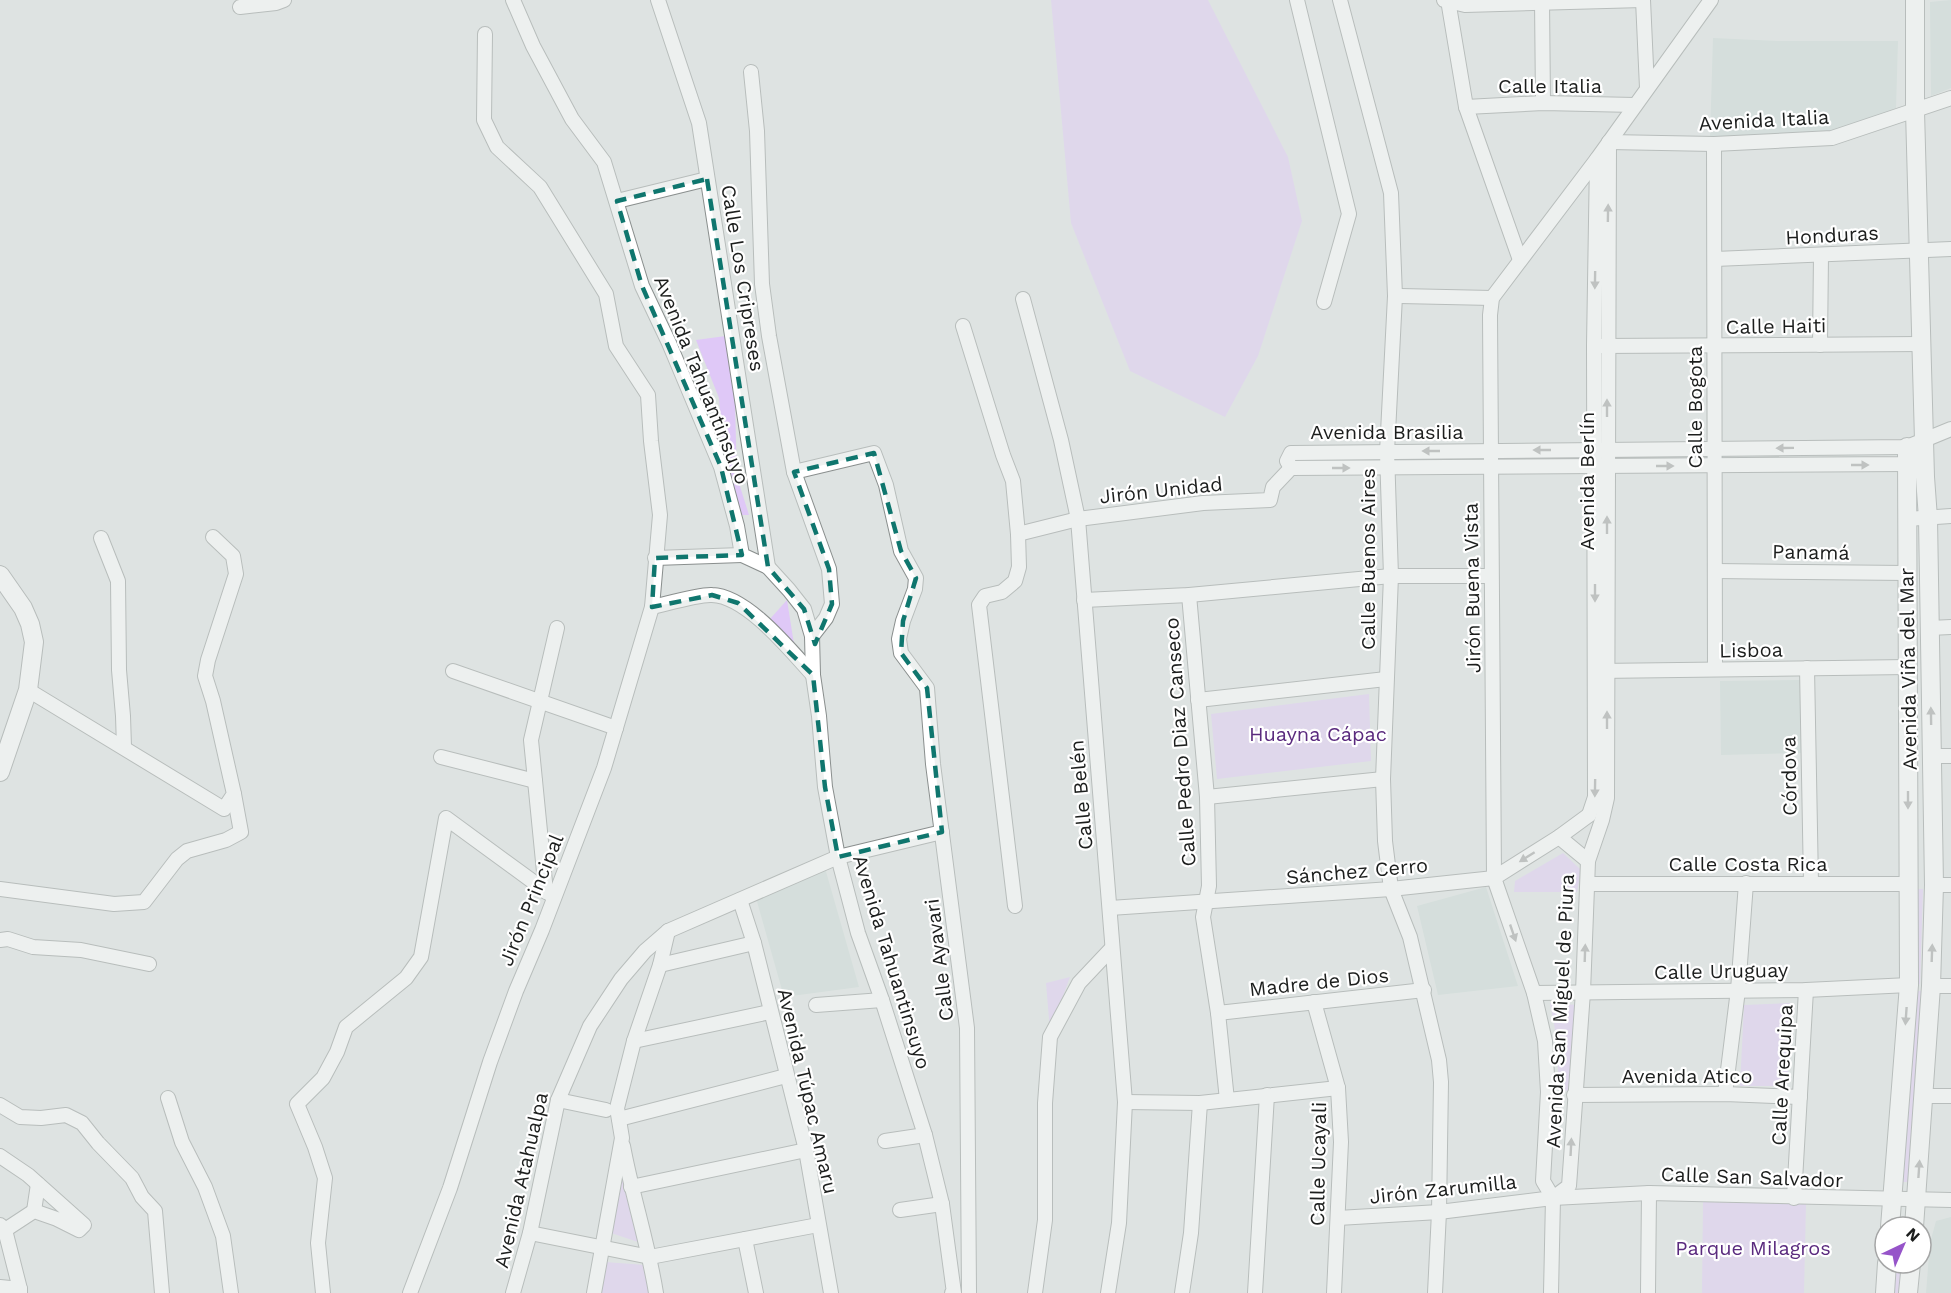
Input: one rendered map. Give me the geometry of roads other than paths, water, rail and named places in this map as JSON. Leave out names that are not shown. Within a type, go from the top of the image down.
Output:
[{"type":"main road","name":"Avenida Viña del Mar","points":[[1905,0],[1906,99],[1915,111]]},
{"type":"main road","name":"Avenida Viña del Mar","points":[[1915,1215],[1931,986],[1942,885],[1931,756],[1928,518],[1915,111],[1916,0]]},
{"type":"main road","name":"Avenida Viña del Mar","points":[[1891,1215],[1909,985],[1907,456]]},
{"type":"main road","points":[[0,575],[23,608],[34,642],[28,690],[0,772]]},
{"type":"main road","points":[[1885,1293],[1886,1275]]},
{"type":"main road","points":[[1908,1293],[1910,1275]]},
{"type":"street","points":[[240,7],[284,0]]},
{"type":"street","name":"Avenida Tahuantinsuyo","points":[[513,0],[533,46],[572,118],[604,162],[642,286],[669,342],[721,467],[737,526],[742,555],[768,567],[804,609],[812,636],[813,675],[825,787],[838,857],[858,933],[925,1135],[942,1204],[953,1293]]},
{"type":"street","name":"Calle Los Cripreses","points":[[658,0],[699,123],[768,567]]},
{"type":"street","points":[[1297,0],[1349,214],[1324,302]]},
{"type":"street","name":"Calle Buenos Aires","points":[[1340,0],[1391,193],[1395,296],[1388,452],[1391,576],[1383,779],[1385,841],[1391,889],[1410,937],[1439,1060],[1441,1082],[1439,1212],[1435,1293]]},
{"type":"street","points":[[1520,261],[1466,106],[1447,0],[1465,5],[1643,0],[1647,88]]},
{"type":"street","points":[[1542,2],[1543,103]]},
{"type":"street","points":[[1400,296],[1492,298],[1597,159],[1709,2]]},
{"type":"street","name":"Jirón Principal","points":[[410,1293],[450,1188],[497,1041],[550,895],[604,768],[652,607],[660,515],[648,395],[616,346],[606,294],[540,188],[497,147],[484,120],[485,34]]},
{"type":"street","points":[[752,72],[757,130],[762,284],[768,336],[794,472],[829,569],[832,604],[826,618],[812,636]]},
{"type":"street","name":"Avenida Italia","points":[[1609,142],[1714,144],[1832,138],[1951,98]]},
{"type":"street","name":"Calle Italia","points":[[1466,106],[1543,103],[1635,105]]},
{"type":"street","name":"Avenida Berlín","points":[[1601,346],[1609,142]]},
{"type":"street","name":"Calle Bogota","points":[[1714,144],[1715,669]]},
{"type":"street","name":"Avenida Berlín","points":[[1596,818],[1607,798],[1601,671],[1601,346],[1597,159]]},
{"type":"street","points":[[617,201],[707,179]]},
{"type":"street","name":"Honduras","points":[[1715,259],[1951,249]]},
{"type":"street","points":[[1820,345],[1821,255]]},
{"type":"street","name":"Jirón Buena Vista","points":[[1492,298],[1490,467],[1494,878]]},
{"type":"street","name":"Calle Belén","points":[[1023,299],[1061,440],[1078,519],[1125,1102],[1119,1223],[1108,1293]]},
{"type":"street","points":[[963,326],[1013,481],[1018,534],[1019,567],[1015,581],[1002,592],[986,596],[979,605],[1015,906]]},
{"type":"street","name":"Calle Haiti","points":[[1601,346],[1922,344]]},
{"type":"street","name":"Avenida Brasilia","points":[[1925,460],[1907,456],[1715,449],[1291,453],[1287,460],[1291,468],[1715,466],[1907,456],[1925,440],[1951,429]]},
{"type":"street","name":"Calle Ayavari","points":[[794,472],[874,453],[886,485],[901,551],[916,578],[915,589],[899,639],[901,653],[927,688],[942,832],[967,1028],[969,1293]]},
{"type":"street","name":"Jirón Unidad","points":[[1018,534],[1078,519],[1203,503],[1270,500],[1273,487],[1291,468]]},
{"type":"street","points":[[1907,519],[1951,516]]},
{"type":"street","points":[[0,889],[114,904],[144,902],[177,859],[187,851],[226,840],[241,832],[206,676],[208,660],[236,574],[233,556],[213,537]]},
{"type":"street","points":[[101,538],[118,581],[119,670],[124,747]]},
{"type":"street","points":[[656,558],[742,555]]},
{"type":"street","name":"Panamá","points":[[1715,571],[1907,573]]},
{"type":"street","points":[[1084,600],[1189,595],[1391,576],[1491,576]]},
{"type":"street","points":[[652,607],[712,595],[738,603],[756,615],[813,675]]},
{"type":"street","name":"Calle Pedro Diaz Canseco","points":[[1189,595],[1207,797],[1209,886],[1203,917],[1218,1013],[1227,1100]]},
{"type":"street","points":[[1930,628],[1951,627]]},
{"type":"street","points":[[550,895],[531,740],[557,628]]},
{"type":"street","name":"Lisboa","points":[[1601,671],[1908,667]]},
{"type":"street","name":"Córdova","points":[[1807,668],[1811,883]]},
{"type":"street","points":[[453,671],[616,728]]},
{"type":"street","points":[[1198,700],[1386,679]]},
{"type":"street","points":[[28,690],[224,809],[234,794]]},
{"type":"street","points":[[1931,756],[1951,756]]},
{"type":"street","points":[[441,757],[535,780]]},
{"type":"street","points":[[1207,797],[1383,779]]},
{"type":"street","points":[[323,1293],[318,1243],[325,1178],[297,1104],[323,1078],[337,1052],[346,1027],[406,978],[421,957],[446,818],[550,895]]},
{"type":"street","name":"Sánchez Cerro","points":[[1110,908],[1391,889],[1494,878],[1559,837],[1596,818]]},
{"type":"street","name":"Avenida San Miguel de Piura","points":[[1553,1197],[1569,1186],[1583,992],[1588,861],[1596,818]]},
{"type":"street","name":"Avenida Atahualpa","points":[[513,1293],[531,1233],[558,1100],[590,1026],[621,979],[645,951],[668,931],[838,857],[942,832]]},
{"type":"street","points":[[1559,837],[1588,861]]},
{"type":"street","name":"Avenida San Miguel de Piura","points":[[1494,878],[1534,993],[1545,1041],[1548,1092],[1543,1180],[1553,1197],[1551,1293]]},
{"type":"street","points":[[1725,1094],[1738,990],[1746,883]]},
{"type":"street","name":"Calle Costa Rica","points":[[1588,884],[1909,884]]},
{"type":"street","name":"Avenida Túpac Amaru","points":[[740,900],[754,943],[806,1150],[831,1293]]},
{"type":"street","points":[[656,1293],[650,1257],[631,1187],[617,1108],[634,1041],[660,965],[668,931]]},
{"type":"street","points":[[0,940],[8,939],[33,948],[81,951],[149,964]]},
{"type":"street","points":[[660,965],[754,943]]},
{"type":"street","points":[[1035,1293],[1045,1220],[1045,1103],[1050,1037],[1079,983],[1112,948]]},
{"type":"street","name":"Calle Uruguay","points":[[1534,993],[1806,990],[1909,985]]},
{"type":"street","points":[[1931,986],[1951,986]]},
{"type":"street","name":"Madre de Dios","points":[[1218,1013],[1424,990]]},
{"type":"street","name":"Calle Arequipa","points":[[1794,1198],[1806,990]]},
{"type":"street","points":[[816,1005],[882,1000]]},
{"type":"street","name":"Calle Ucayali","points":[[1314,1002],[1338,1088],[1341,1142],[1334,1293]]},
{"type":"street","points":[[634,1041],[770,1012]]},
{"type":"street","points":[[619,1119],[786,1076]]},
{"type":"street","points":[[1125,1102],[1200,1103],[1338,1088]]},
{"type":"street","name":"Avenida Atico","points":[[1574,1095],[1725,1094],[1800,1097]]},
{"type":"street","points":[[1255,1293],[1267,1095]]},
{"type":"street","points":[[1924,1096],[1951,1096]]},
{"type":"street","points":[[168,1098],[182,1142],[205,1187],[223,1236],[231,1293]]},
{"type":"street","points":[[558,1100],[606,1110]]},
{"type":"street","points":[[1182,1293],[1191,1233],[1200,1103]]},
{"type":"street","points":[[0,1105],[20,1117],[41,1118],[66,1115],[82,1123],[132,1178],[142,1197],[155,1211],[162,1293]]},
{"type":"street","points":[[885,1141],[925,1135]]},
{"type":"street","points":[[594,1293],[622,1138]]},
{"type":"street","points":[[631,1187],[806,1150]]},
{"type":"street","points":[[0,1156],[38,1184],[84,1225],[79,1230],[34,1211],[2,1227],[20,1291],[0,1287]]},
{"type":"street","points":[[34,1211],[38,1184]]},
{"type":"street","points":[[1648,1293],[1649,1193]]},
{"type":"street","name":"Calle San Salvador","points":[[1553,1197],[1649,1193],[1916,1201],[1951,1200]]},
{"type":"street","name":"Jirón Zarumilla","points":[[1338,1218],[1439,1212],[1553,1197]]},
{"type":"street","points":[[900,1210],[942,1204]]},
{"type":"street","points":[[531,1233],[650,1257],[819,1225]]},
{"type":"street","points":[[746,1239],[756,1293]]},
{"type":"park label","name":"Huayna Cápac","points":[[1318,734]]},
{"type":"park label","name":"Parque Milagros","points":[[1753,1248]]}]
